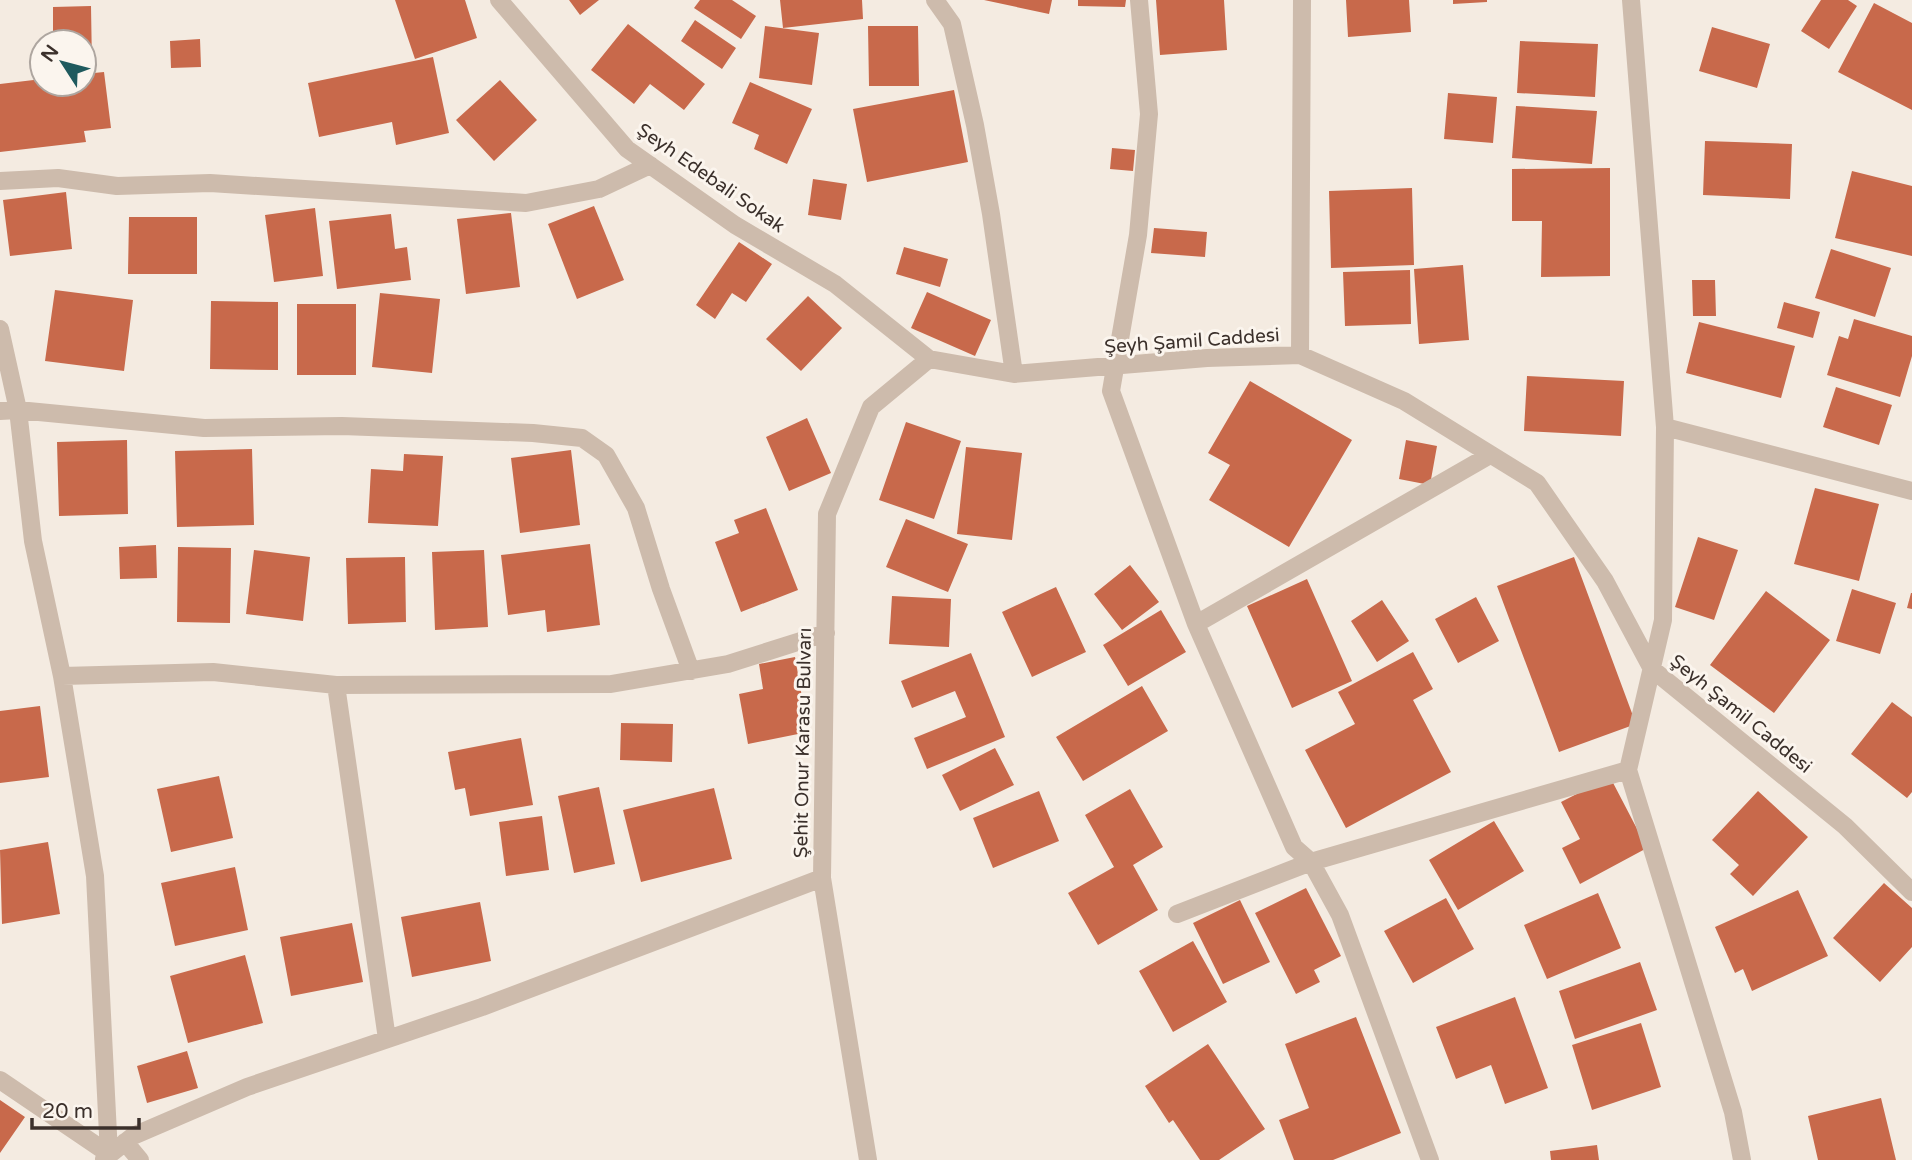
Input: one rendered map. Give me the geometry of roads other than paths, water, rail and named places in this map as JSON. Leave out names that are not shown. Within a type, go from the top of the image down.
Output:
[{"type":"street","name":"Şeyh Edebali Sokak","points":[[499,0],[628,149],[735,225],[835,284],[929,359]]},
{"type":"street","points":[[935,0],[951,24],[975,125],[1014,374]]},
{"type":"street","points":[[1139,0],[1149,114],[1138,235],[1111,391],[1196,624],[1294,847],[1311,862],[1340,915],[1430,1160]]},
{"type":"street","points":[[1300,355],[1302,0]]},
{"type":"street","points":[[1631,0],[1665,428],[1662,620],[1628,770],[1733,1112],[1742,1160]]},
{"type":"street","points":[[0,181],[58,178],[117,186],[210,183],[526,203],[599,189],[650,165]]},
{"type":"street","points":[[0,329],[18,410],[33,541],[62,676],[95,876],[106,1157]]},
{"type":"street","name":"Şeyh Şamil Caddesi","points":[[929,359],[1014,374],[1207,358],[1300,355],[1404,401],[1536,484],[1605,581],[1652,669],[1845,826],[1912,892]]},
{"type":"street","name":"Şehit Onur Karasu Bulvarı","points":[[869,1160],[822,878],[827,514],[871,407],[929,359]]},
{"type":"street","points":[[0,411],[18,410],[204,428],[342,426],[533,433],[582,438],[606,455],[636,508],[661,589],[691,671]]},
{"type":"street","points":[[1665,428],[1912,491]]},
{"type":"street","points":[[1196,624],[1490,455]]},
{"type":"street","points":[[62,676],[213,673],[336,685],[611,684],[728,664],[826,634]]},
{"type":"street","points":[[336,685],[387,1039]]},
{"type":"street","points":[[1177,914],[1311,862],[1628,770]]},
{"type":"street","points":[[106,1157],[133,1136],[247,1087],[482,1007],[822,878]]},
{"type":"street","points":[[0,1080],[106,1157]]},
{"type":"street","points":[[125,1142],[140,1160]]}]
